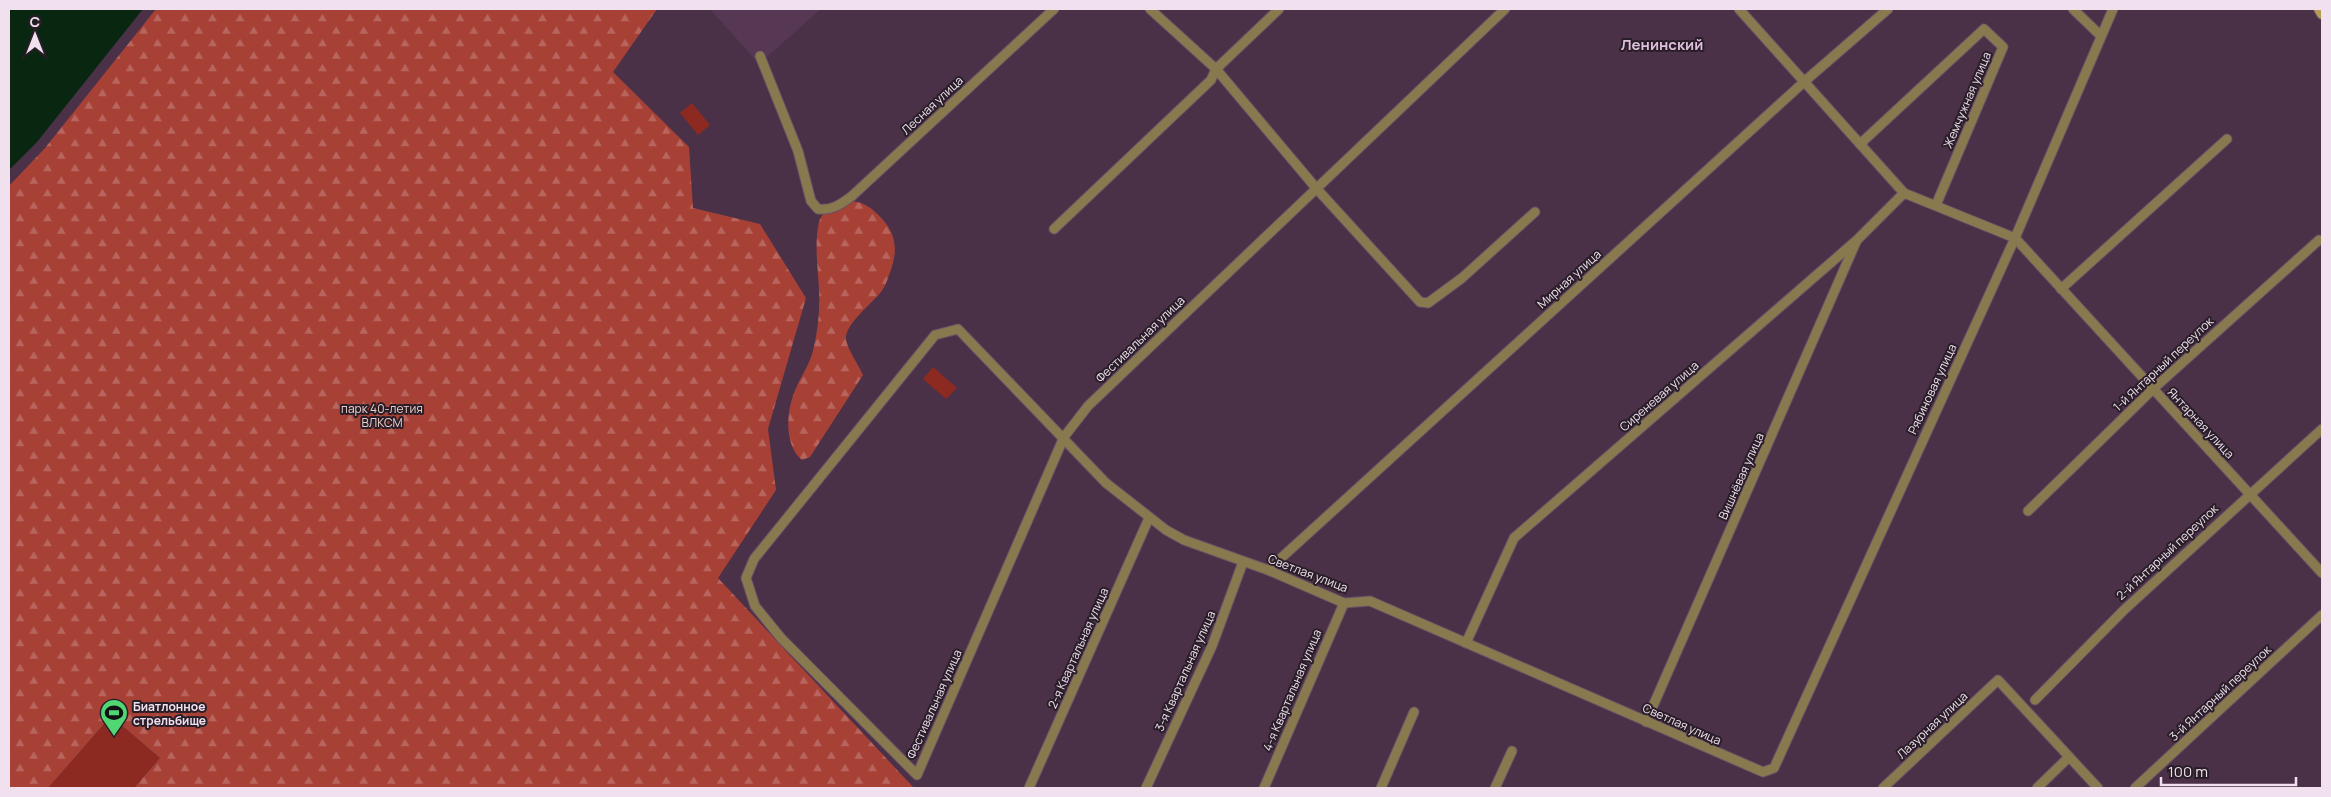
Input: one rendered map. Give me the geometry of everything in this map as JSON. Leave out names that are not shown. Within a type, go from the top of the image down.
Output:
[{"type":"main road","points":[[2318,9],[2322,14]]},
{"type":"street","name":"Лесная улица","points":[[760,56],[798,151],[812,201],[815,207],[827,210],[840,205],[852,196],[1054,9]]},
{"type":"street","points":[[1150,9],[1216,69],[1316,188],[1420,302],[1428,303],[1462,278],[1534,212]]},
{"type":"street","points":[[1054,229],[1211,80],[1216,69],[1279,9]]},
{"type":"street","name":"Фестивальная улица","points":[[917,775],[1064,437],[1088,406],[1505,9]]},
{"type":"street","points":[[1739,9],[1904,193],[2015,238]]},
{"type":"street","name":"Мирная улица","points":[[1268,570],[1805,81],[1888,9]]},
{"type":"street","points":[[2073,9],[2100,36]]},
{"type":"street","name":"Рябиновая улица","points":[[1764,772],[1774,768],[2015,238],[2112,9]]},
{"type":"street","name":"Жемчужная улица","points":[[1860,144],[1984,29],[2003,48],[1936,205]]},
{"type":"street","points":[[2061,289],[2227,139]]},
{"type":"street","name":"Сиреневая улица","points":[[1466,644],[1514,538],[1857,240],[1904,193]]},
{"type":"street","name":"Янтарная улица","points":[[2015,238],[2322,573]]},
{"type":"street","name":"Вишнёвая улица","points":[[1646,722],[1857,240]]},
{"type":"street","name":"1-й Янтарный переулок","points":[[2028,511],[2153,389],[2319,240]]},
{"type":"street","name":"Светлая улица","points":[[917,775],[781,638],[755,606],[746,578],[754,558],[935,335],[958,329],[1064,437],[1106,483],[1149,518],[1184,540],[1268,570],[1344,602],[1370,602],[1764,772]]},
{"type":"street","name":"2-й Янтарный переулок","points":[[2035,700],[2124,610],[2322,429]]},
{"type":"street","name":"2-я Квартальная улица","points":[[1029,788],[1149,518]]},
{"type":"street","name":"3-я Квартальная улица","points":[[1146,788],[1212,646],[1243,562]]},
{"type":"street","name":"4-я Квартальная улица","points":[[1264,788],[1344,602]]},
{"type":"street","name":"3-й Янтарный переулок","points":[[2135,788],[2322,615]]},
{"type":"street","name":"Лазурная улица","points":[[1883,788],[1998,680],[2070,757]]},
{"type":"street","points":[[1381,788],[1414,712]]},
{"type":"street","points":[[1495,788],[1512,751]]},
{"type":"street","points":[[2037,788],[2070,757],[2098,788]]},
{"type":"shaded area","points":[[9,9],[143,9],[37,142],[9,170]]},
{"type":"shaded area","points":[[710,9],[821,9],[759,64]]},
{"type":"shaded area","points":[[692,103],[710,125],[698,135],[680,113]]},
{"type":"shaded area","points":[[933,367],[957,388],[946,399],[923,379]]},
{"type":"shaded area","name":"Биатлонное стрельбище","points":[[111,716],[160,758],[134,788],[48,788]]},
{"type":"green space","name":"парк 40-летия ВЛКСМ","points":[[156,9],[657,9],[613,72],[689,147],[693,208],[760,224],[806,298],[768,429],[776,490],[718,578],[914,788],[134,788],[160,758],[111,716],[48,788],[9,788],[9,186],[45,148]]},
{"type":"green space","points":[[849,201],[864,204],[873,210],[889,227],[894,240],[894,261],[887,282],[882,290],[847,331],[846,341],[863,375],[810,457],[802,460],[792,447],[788,421],[793,396],[811,357],[816,336],[819,305],[817,247],[819,222],[827,211]]},
{"type":"place","name":"Биатлонное стрельбище","points":[[114,737]]},
{"type":"district","name":"Ленинский","points":[[1662,44]]}]
